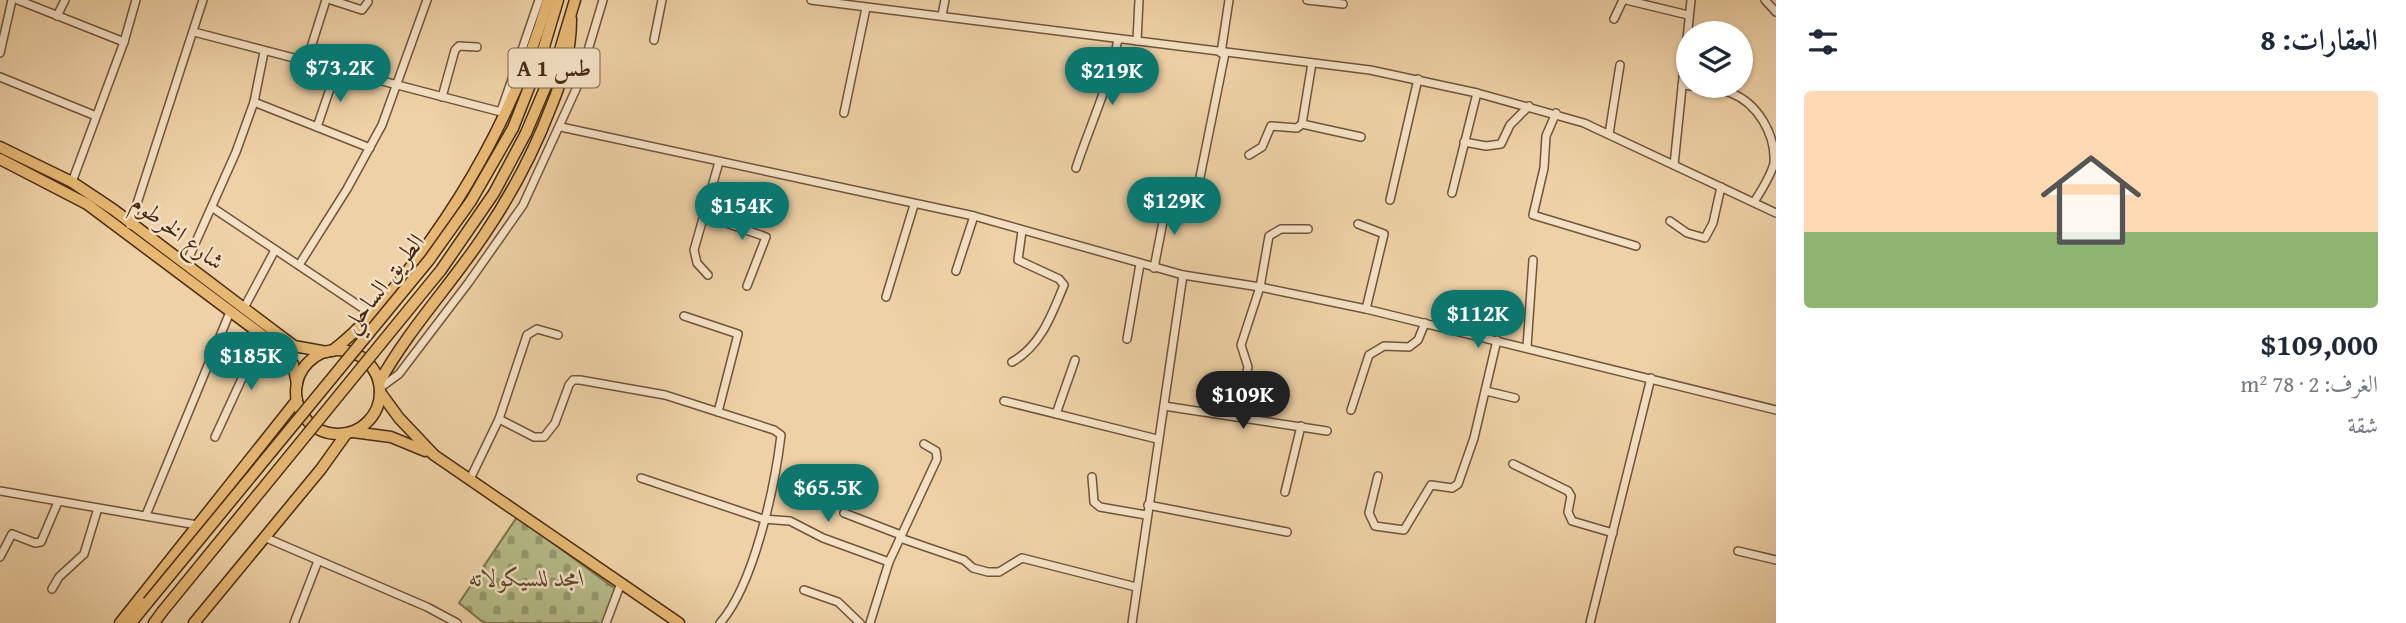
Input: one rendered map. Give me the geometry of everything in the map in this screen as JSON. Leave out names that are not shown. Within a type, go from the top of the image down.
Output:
[{"type":"main road","points":[[548,0],[485,156],[458,201],[373,315],[329,351],[307,364],[297,384],[297,400],[300,411],[314,427],[335,435],[349,433],[390,437],[434,455],[679,623]]},
{"type":"main road","name":"الطريق الساحلي","points":[[131,623],[429,260],[471,201],[513,128],[541,57],[558,0]]},
{"type":"main road","name":"الطريق الساحلي","points":[[154,623],[441,270],[494,194],[526,133],[571,19],[575,0]]},
{"type":"main road","points":[[379,388],[395,353],[484,236],[520,174],[561,83],[569,54],[571,19]]},
{"type":"main road","name":"شارع الخرطوم","points":[[0,147],[72,183],[129,227],[291,360],[297,384]]},
{"type":"main road","name":"شارع الخرطوم","points":[[0,159],[129,227],[186,264],[294,346],[329,351]]},
{"type":"main road","points":[[194,623],[349,433],[369,421],[379,402],[376,373],[362,358],[342,351],[329,351]]},
{"type":"main road","points":[[379,388],[399,418],[434,455]]},
{"type":"main road","points":[[120,623],[297,400]]},
{"type":"street","points":[[0,53],[12,0]]},
{"type":"street","points":[[18,0],[124,42]]},
{"type":"street","points":[[57,16],[65,0]]},
{"type":"street","points":[[72,183],[124,42],[136,0]]},
{"type":"street","points":[[129,227],[203,0]]},
{"type":"street","points":[[306,63],[329,0],[362,10],[368,2]]},
{"type":"street","points":[[299,265],[370,148],[427,0]]},
{"type":"street","points":[[194,32],[336,71],[503,112],[539,0]]},
{"type":"street","points":[[379,388],[399,374],[504,235],[538,177],[561,127],[592,46],[603,0]]},
{"type":"street","points":[[653,40],[662,0]]},
{"type":"street","points":[[811,0],[1312,63],[1418,79],[1556,113],[1609,134],[1776,213]]},
{"type":"street","points":[[942,15],[944,0]]},
{"type":"street","points":[[1137,41],[1139,0]]},
{"type":"street","points":[[1147,190],[1167,201],[1188,204],[1195,202],[1198,195],[1223,53],[1228,0]]},
{"type":"street","points":[[1307,0],[1343,4]]},
{"type":"street","points":[[1614,19],[1625,0],[1688,15]]},
{"type":"street","points":[[1687,21],[1691,0]]},
{"type":"street","points":[[1765,0],[1776,12]]},
{"type":"street","points":[[844,113],[866,8]]},
{"type":"street","points":[[1076,168],[1092,117],[1110,78],[1118,39]]},
{"type":"street","points":[[442,97],[455,50],[459,46],[477,47]]},
{"type":"street","points":[[186,264],[213,208],[254,102],[264,52]]},
{"type":"street","points":[[1249,155],[1262,147],[1271,126],[1297,128],[1302,124],[1312,63]]},
{"type":"street","points":[[1609,134],[1620,65]]},
{"type":"street","points":[[317,127],[336,71]]},
{"type":"street","points":[[0,77],[96,116]]},
{"type":"street","points":[[1390,200],[1418,79]]},
{"type":"street","points":[[1452,193],[1477,93]]},
{"type":"street","points":[[1674,165],[1681,98]]},
{"type":"street","points":[[1740,98],[1767,122],[1775,151],[1774,164],[1754,202]]},
{"type":"street","points":[[254,102],[370,148]]},
{"type":"street","points":[[1464,142],[1486,146],[1502,144],[1510,125],[1529,106]]},
{"type":"street","points":[[1556,113],[1546,136],[1544,168],[1533,215],[1636,246]]},
{"type":"street","points":[[1302,124],[1361,137]]},
{"type":"street","points":[[561,127],[974,216],[1182,275],[1260,287],[1366,309],[1776,410]]},
{"type":"street","points":[[708,275],[697,263],[694,250],[719,162]]},
{"type":"street","points":[[1670,221],[1686,233],[1705,238],[1713,223],[1721,187]]},
{"type":"street","points":[[1154,268],[1167,201]]},
{"type":"street","points":[[886,297],[914,205]]},
{"type":"street","points":[[213,208],[373,315]]},
{"type":"street","points":[[703,215],[766,237],[747,286]]},
{"type":"street","points":[[956,271],[974,216]]},
{"type":"street","points":[[1358,224],[1384,234],[1366,309]]},
{"type":"street","points":[[1237,416],[1248,367],[1241,345],[1260,287],[1270,234],[1281,229],[1308,229]]},
{"type":"street","points":[[1012,362],[1027,354],[1051,319],[1064,285],[1059,279],[1018,260],[1022,231]]},
{"type":"street","points":[[244,308],[275,250]]},
{"type":"street","points":[[1527,347],[1533,260]]},
{"type":"street","points":[[1127,339],[1140,264]]},
{"type":"street","points":[[1132,623],[1182,275]]},
{"type":"street","points":[[146,515],[230,312]]},
{"type":"street","points":[[684,316],[738,334],[718,412]]},
{"type":"street","points":[[1351,410],[1369,355],[1384,346],[1409,347],[1418,340],[1425,323]]},
{"type":"street","points":[[470,479],[499,419],[527,335],[537,329],[558,335]]},
{"type":"street","points":[[215,437],[261,335]]},
{"type":"street","points":[[1378,476],[1369,513],[1375,526],[1404,530],[1431,485],[1452,488],[1458,484],[1486,391],[1497,340]]},
{"type":"street","points":[[1056,414],[1074,360]]},
{"type":"street","points":[[1590,623],[1651,378]]},
{"type":"street","points":[[499,419],[534,437],[544,437],[555,423],[569,385],[573,380],[580,380],[665,395],[774,430],[781,435],[763,519],[746,579],[720,623]]},
{"type":"street","points":[[1486,391],[1515,398]]},
{"type":"street","points":[[1004,401],[1157,439]]},
{"type":"street","points":[[1164,406],[1327,431]]},
{"type":"street","points":[[1285,492],[1301,426]]},
{"type":"street","points":[[870,623],[889,562],[937,459],[936,451],[924,444]]},
{"type":"street","points":[[1513,464],[1568,491],[1571,496],[1569,512],[1572,521],[1613,533]]},
{"type":"street","points":[[1092,477],[1094,502],[1100,506],[1146,515]]},
{"type":"street","points":[[641,478],[763,519],[790,521],[822,538],[889,562]]},
{"type":"street","points":[[0,491],[197,525]]},
{"type":"street","points":[[0,557],[12,534],[35,543],[41,542],[58,502]]},
{"type":"street","points":[[1148,505],[1287,532]]},
{"type":"street","points":[[52,589],[59,577],[84,554],[98,508]]},
{"type":"street","points":[[844,513],[988,572],[999,572],[1017,560],[1026,559],[1136,587]]},
{"type":"street","points":[[264,537],[427,607],[457,623]]},
{"type":"street","points":[[1738,551],[1776,560]]},
{"type":"street","points":[[294,623],[318,561]]},
{"type":"street","points":[[606,623],[621,583]]},
{"type":"street","points":[[804,590],[838,602],[860,623]]},
{"type":"green space","name":"امجد للسيكولاته","points":[[517,517],[621,593],[606,623],[484,623],[459,603]]}]
